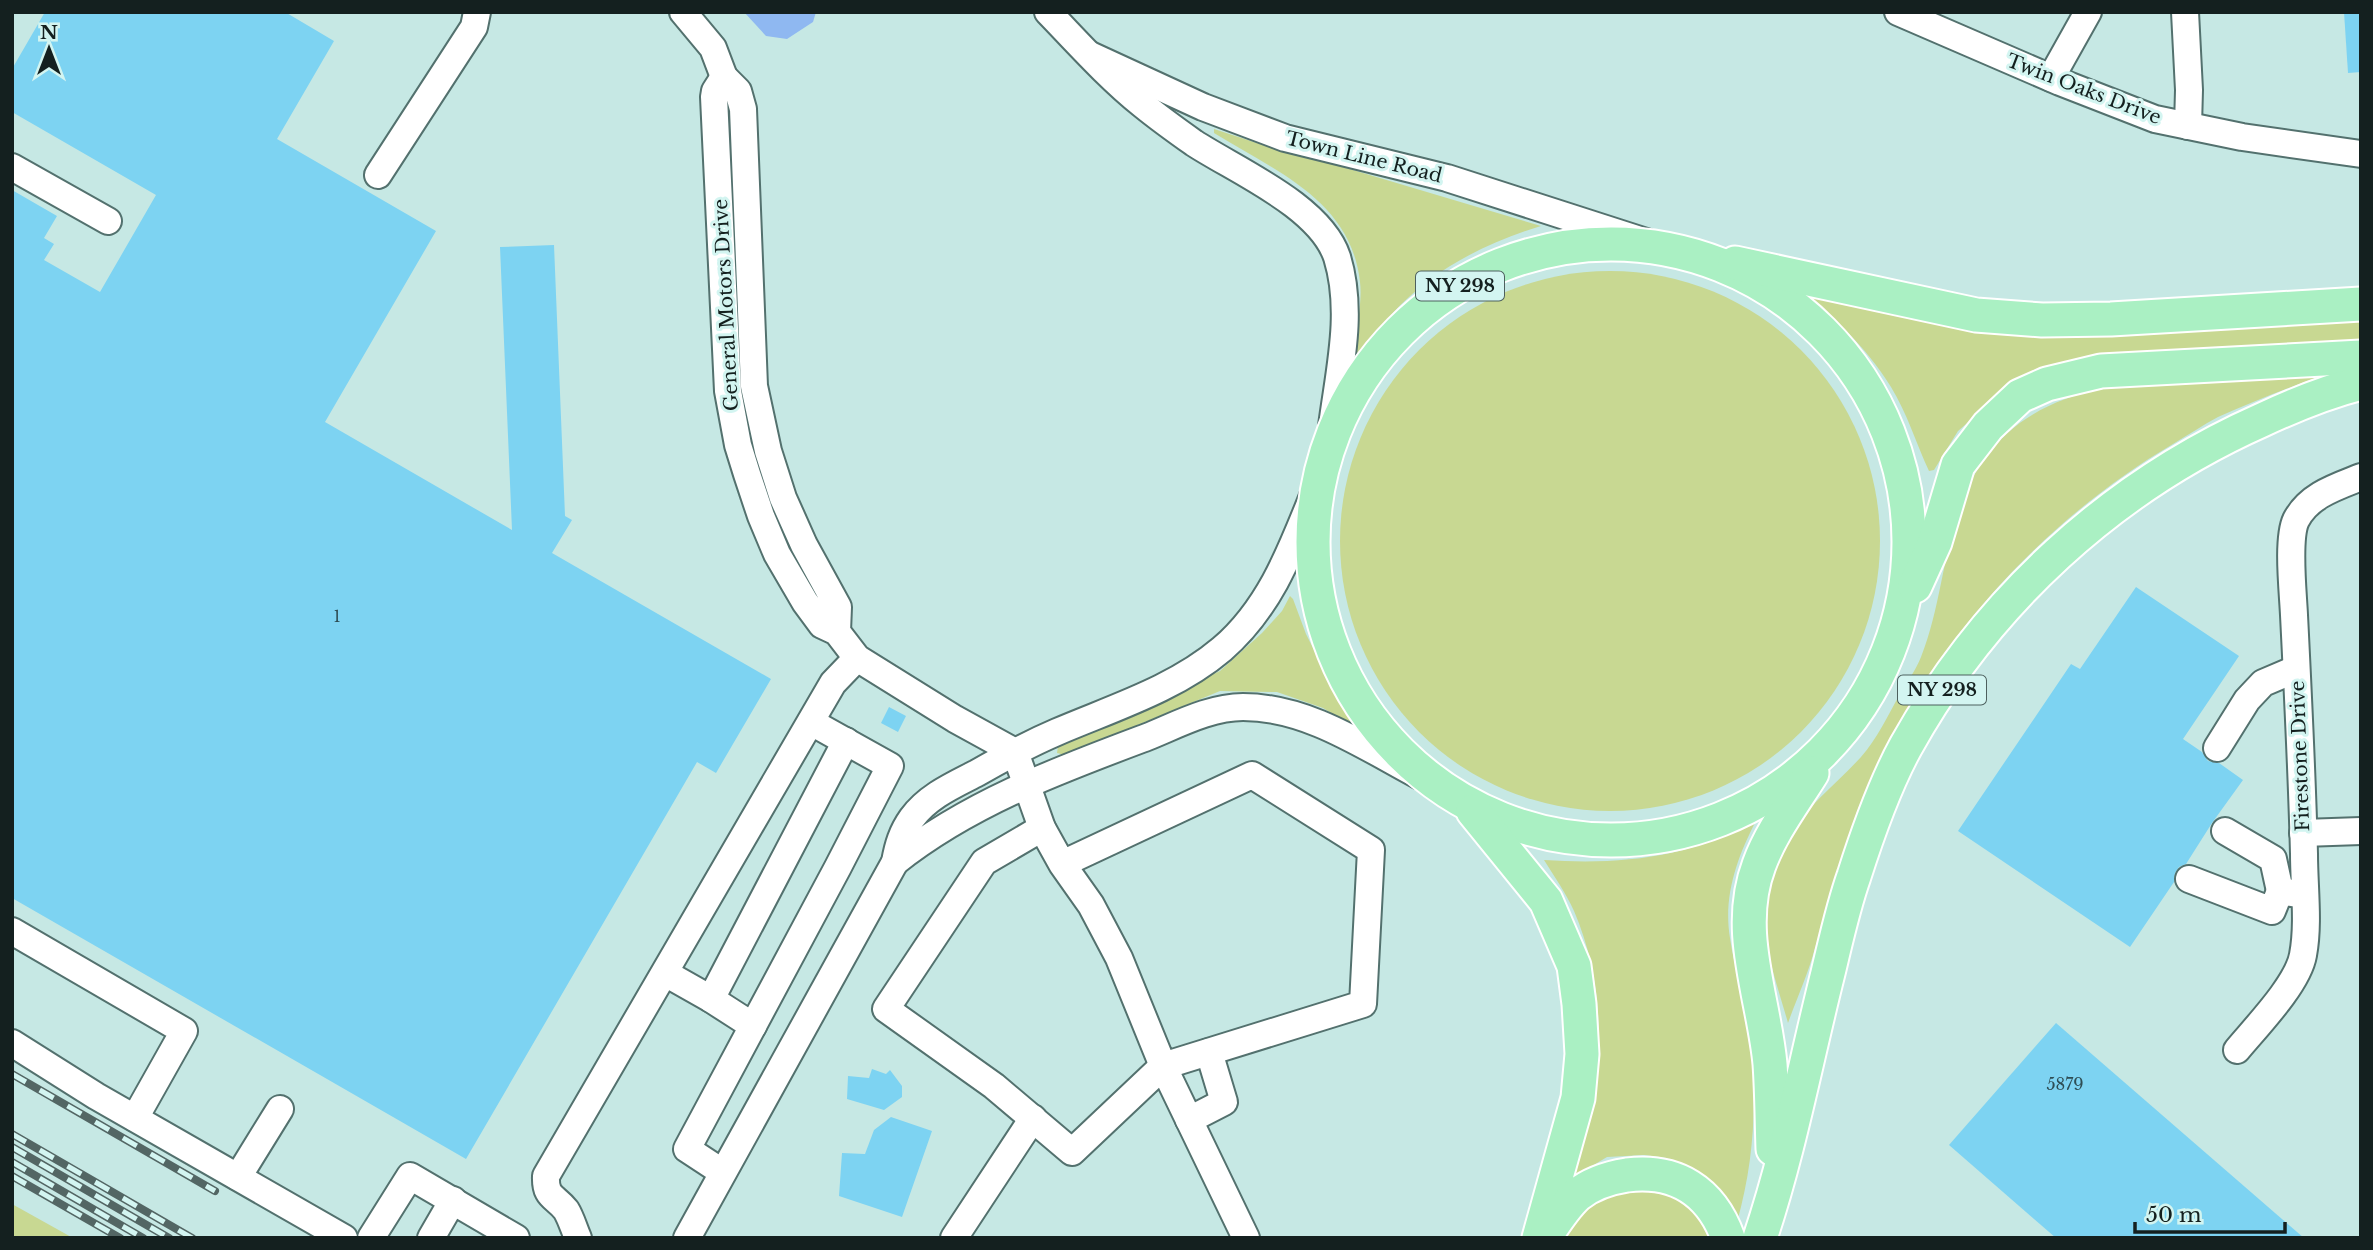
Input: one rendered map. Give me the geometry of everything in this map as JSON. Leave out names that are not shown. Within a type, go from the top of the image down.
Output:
[{"type":"main road","name":"NY 298","points":[[1541,1238],[1578,1098],[1582,1054],[1580,1004],[1574,966],[1546,901],[1473,811],[1420,775],[1389,740],[1350,688],[1330,636],[1312,558],[1315,491],[1332,426],[1378,356],[1408,322],[1441,297],[1482,272],[1538,254],[1572,247],[1646,242],[1976,315],[2042,320],[2111,319],[2361,304]]},
{"type":"main road","points":[[1712,258],[1784,302],[1824,335],[1861,381],[1890,436],[1901,471],[1911,545],[1903,611]]},
{"type":"main road","points":[[1473,811],[1534,830],[1603,841],[1640,840],[1700,828],[1733,816],[1769,797],[1823,755],[1874,687],[1903,611],[1935,542],[1958,465],[1988,426],[2020,396],[2047,384],[2101,371],[2361,357]]},
{"type":"main road","name":"NY 298","points":[[1760,1238],[1853,877],[1880,804],[1906,748],[1977,639],[2028,582],[2074,538],[2147,482],[2224,437],[2307,400],[2361,383]]},
{"type":"main road","name":"NY 298","points":[[1774,1190],[1769,1063],[1749,947],[1748,916],[1758,868],[1766,848],[1823,755]]},
{"type":"main road","points":[[1541,1238],[1579,1194],[1606,1178],[1646,1173],[1671,1176],[1689,1185],[1714,1209],[1728,1238]]},
{"type":"street","points":[[378,175],[474,27],[477,12]]},
{"type":"street","name":"General Motors Drive","points":[[683,12],[713,48],[724,77],[738,91],[743,109],[751,366],[758,413],[768,451],[793,521],[838,607],[837,632],[857,658],[955,719],[1015,752]]},
{"type":"street","name":"Town Line Road","points":[[1048,12],[1141,104],[1194,142],[1285,197],[1328,239],[1336,257],[1344,293],[1345,332],[1332,426]]},
{"type":"street","name":"Twin Oaks Drive","points":[[1898,12],[2051,78],[2155,119],[2242,137],[2361,154]]},
{"type":"street","points":[[2051,78],[2088,12]]},
{"type":"street","points":[[2185,12],[2188,126]]},
{"type":"street","name":"Town Line Road","points":[[1090,55],[1203,107],[1285,138],[1447,178],[1646,242]]},
{"type":"street","points":[[12,167],[108,220]]},
{"type":"street","name":"Firestone Drive","points":[[2237,1050],[2290,984],[2299,970],[2303,956],[2305,931],[2292,893],[2303,833],[2292,534],[2296,520],[2310,502],[2361,477]]},
{"type":"street","points":[[687,1238],[895,862],[900,838],[912,818],[944,790],[1015,752],[1139,698],[1194,670],[1223,648],[1255,613],[1280,576],[1315,491]]},
{"type":"street","points":[[578,1238],[566,1211],[549,1194],[546,1176],[833,683],[857,658]]},
{"type":"street","points":[[2217,748],[2247,700],[2263,683],[2296,669]]},
{"type":"street","points":[[895,862],[922,840],[992,800],[1070,766],[1214,711],[1244,707],[1295,715],[1323,725],[1420,775]]},
{"type":"street","points":[[722,1172],[687,1149],[890,766],[811,722]]},
{"type":"street","points":[[711,999],[846,741]]},
{"type":"street","points":[[1015,752],[1042,828],[1062,864],[1091,905],[1119,958],[1163,1066],[1247,1238]]},
{"type":"street","points":[[1042,828],[984,862],[887,1009],[993,1086],[1072,1152],[1163,1066],[1363,1004],[1371,850],[1252,775],[1062,864]]},
{"type":"street","points":[[2189,879],[2272,911],[2292,893],[2273,859],[2225,831]]},
{"type":"street","points":[[2303,833],[2361,831]]},
{"type":"street","points":[[12,931],[184,1031],[135,1118]]},
{"type":"street","points":[[665,973],[753,1026]]},
{"type":"street","points":[[12,1044],[344,1238]]},
{"type":"street","points":[[1189,1119],[1224,1102],[1209,1052]]},
{"type":"street","points":[[238,1177],[280,1109]]},
{"type":"street","points":[[954,1238],[1032,1118]]},
{"type":"street","points":[[371,1238],[410,1176],[453,1200],[505,1235]]},
{"type":"street","points":[[431,1238],[453,1200]]},
{"type":"green space","points":[[1214,129],[1541,226],[1480,250],[1442,271],[1392,314],[1358,358],[1360,282],[1354,254],[1342,229],[1326,209],[1306,191],[1285,175],[1214,133]]},
{"type":"green space","points":[[1610,271],[1663,276],[1713,291],[1760,316],[1801,350],[1835,391],[1860,438],[1875,488],[1880,541],[1875,594],[1860,644],[1835,691],[1801,732],[1760,766],[1713,791],[1663,806],[1610,811],[1557,806],[1507,791],[1460,766],[1419,732],[1385,691],[1360,644],[1345,594],[1340,541],[1345,488],[1360,438],[1385,391],[1419,350],[1460,316],[1507,291],[1557,276]]},
{"type":"green space","points":[[1792,286],[1888,310],[2361,318],[2361,341],[2296,348],[1980,412],[1958,431],[1934,470],[1929,471],[1902,407],[1870,357],[1846,331]]},
{"type":"green space","points":[[2327,374],[2218,417],[2124,476],[2078,511],[2034,550],[1994,592],[1957,637],[1923,685],[1893,735],[1867,787],[1845,847],[1809,967],[1788,1023],[1765,935],[1764,899],[1771,871],[1782,845],[1796,824],[1872,743],[1917,667],[1936,606],[1961,503],[1972,479],[1997,443],[2023,420],[2053,404],[2102,388]]},
{"type":"green space","points":[[1290,596],[1329,680],[1357,727],[1323,708],[1277,692],[1220,691],[1065,755],[1057,753],[1058,746],[1095,727],[1220,671],[1262,633],[1282,611]]},
{"type":"green space","points":[[1756,821],[1733,878],[1728,907],[1730,938],[1752,1052],[1754,1101],[1748,1174],[1737,1222],[1697,1172],[1666,1158],[1644,1155],[1607,1157],[1567,1181],[1593,1091],[1598,1057],[1598,1014],[1593,972],[1582,931],[1574,911],[1544,860],[1600,861],[1653,856],[1705,843]]},
{"type":"green space","points":[[1649,1183],[1691,1203],[1713,1238],[1560,1238],[1581,1202]]},
{"type":"green space","points":[[12,1204],[73,1238],[12,1238]]},
{"type":"water","points":[[744,12],[816,12],[813,22],[787,39],[766,36]]},
{"type":"building","points":[[45,12],[285,12],[334,41],[277,139],[436,231],[325,422],[512,530],[500,247],[554,245],[565,516],[572,520],[552,553],[771,679],[716,773],[697,762],[466,1159],[12,898],[12,190],[57,216],[44,238],[54,244],[44,260],[100,292],[156,195],[12,112],[12,69]]},
{"type":"building","points":[[2344,12],[2361,12],[2361,72],[2348,73]]},
{"type":"building","points":[[2136,587],[2239,656],[2183,739],[2202,752],[2208,761],[2219,763],[2243,780],[2186,864],[2179,867],[2174,882],[2130,947],[1958,831],[2071,664],[2080,669]]},
{"type":"building","points":[[889,707],[906,716],[898,732],[881,723]]},
{"type":"building","points":[[2056,1023],[2304,1238],[2056,1238],[1949,1145]]},
{"type":"building","points":[[872,1069],[886,1074],[890,1070],[902,1086],[902,1097],[884,1110],[847,1099],[848,1076],[869,1078]]},
{"type":"building","points":[[891,1117],[932,1131],[902,1217],[839,1196],[842,1153],[865,1154],[874,1130]]},
{"type":"railway","points":[[12,1074],[215,1191]]},
{"type":"railway","points":[[12,1134],[192,1238]]},
{"type":"railway","points":[[12,1147],[169,1238]]},
{"type":"railway","points":[[12,1162],[143,1238]]},
{"type":"railway","points":[[12,1176],[120,1238]]}]
